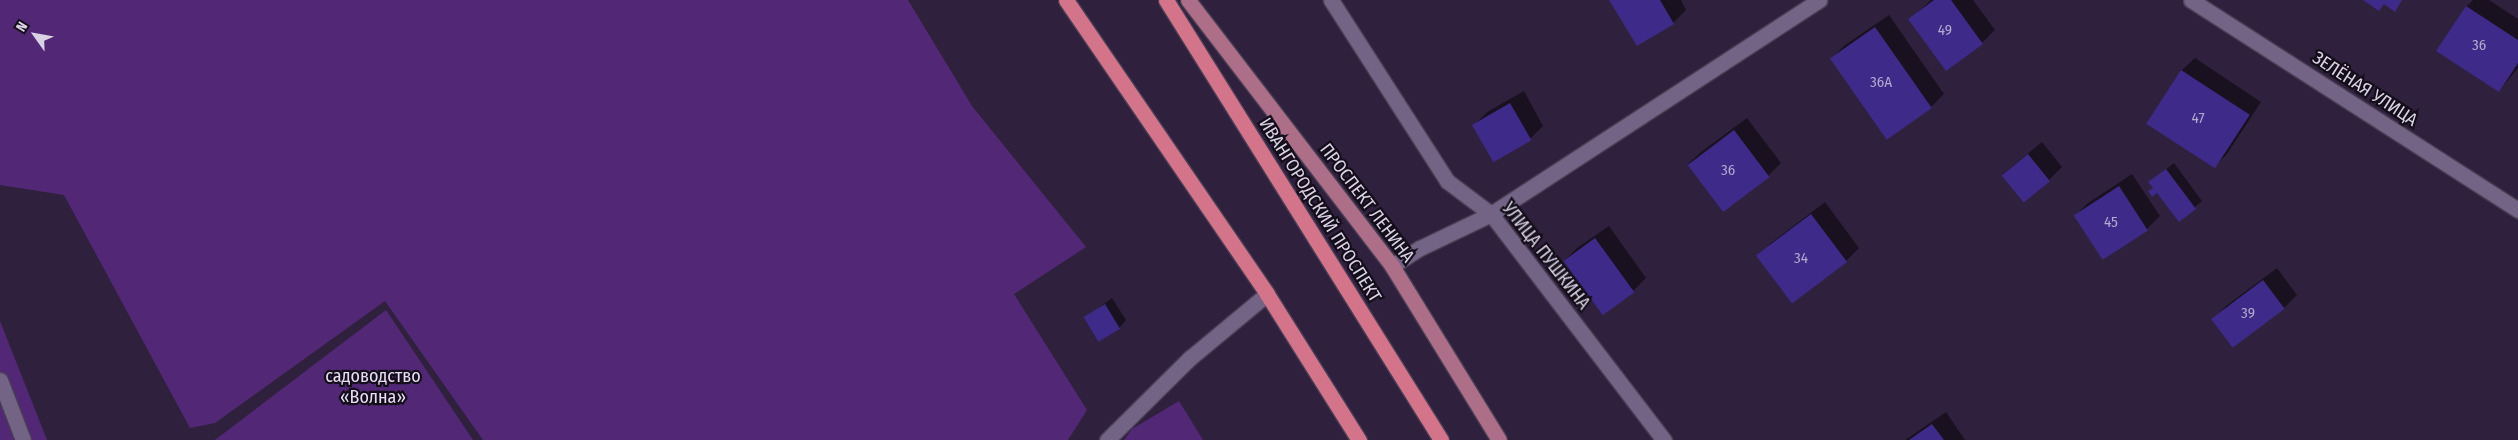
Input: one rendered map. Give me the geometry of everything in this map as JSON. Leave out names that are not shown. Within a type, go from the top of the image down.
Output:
[{"type":"highway","points":[[1066,0],[1267,294],[1359,440]]},
{"type":"highway","name":"ИВАНГОРОДСКИЙ ПРОСПЕКТ","points":[[1166,0],[1441,440]]},
{"type":"main road","name":"ПРОСПЕКТ ЛЕНИНА","points":[[1188,0],[1392,266],[1499,440]]},
{"type":"street","name":"УЛИЦА ПУШКИНА","points":[[1331,0],[1447,181],[1491,214],[1664,440]]},
{"type":"street","points":[[1392,266],[1420,248],[1491,214],[1819,0]]},
{"type":"street","name":"ЗЕЛЁНАЯ УЛИЦА","points":[[2191,0],[2518,210]]},
{"type":"street","points":[[1107,440],[1190,358],[1267,294]]},
{"type":"street","points":[[0,380],[23,440]]},
{"type":"green space","points":[[0,0],[908,0],[972,106],[1086,247],[1014,294],[1087,410],[1068,440],[483,440],[385,301],[215,423],[190,428],[64,195],[0,185]]},
{"type":"green space","name":"садоводство «Волна»","points":[[386,310],[473,440],[215,440]]},
{"type":"green space","points":[[0,321],[47,440],[0,440]]},
{"type":"green space","points":[[1179,401],[1203,440],[1124,440],[1132,429]]},
{"type":"building","points":[[1609,0],[1660,0],[1674,24],[1637,46]]},
{"type":"building","points":[[1934,0],[1951,0],[1983,44],[1946,71],[1908,19]]},
{"type":"building","points":[[2363,0],[2402,0],[2395,12],[2384,4],[2379,11]]},
{"type":"building","points":[[2466,6],[2518,40],[2518,63],[2499,92],[2436,51]]},
{"type":"building","points":[[1875,27],[1932,108],[1887,140],[1830,59]]},
{"type":"building","points":[[2181,70],[2250,115],[2215,168],[2146,124]]},
{"type":"building","points":[[1510,103],[1532,140],[1493,162],[1472,125]]},
{"type":"building","points":[[1734,130],[1770,177],[1723,212],[1688,165]]},
{"type":"building","points":[[2028,154],[2050,181],[2024,203],[2002,175]]},
{"type":"building","points":[[2166,169],[2196,209],[2179,222],[2157,193],[2152,197],[2148,191],[2153,188],[2148,182]]},
{"type":"building","points":[[2119,186],[2148,230],[2103,260],[2074,215]]},
{"type":"building","points":[[1811,214],[1847,262],[1792,303],[1756,256]]},
{"type":"building","points":[[1595,238],[1634,292],[1603,315],[1563,261]]},
{"type":"building","points":[[2263,280],[2285,309],[2233,348],[2211,319]]},
{"type":"building","points":[[1105,304],[1120,329],[1099,342],[1084,317]]},
{"type":"building","points":[[1932,424],[1944,440],[1909,440]]}]
